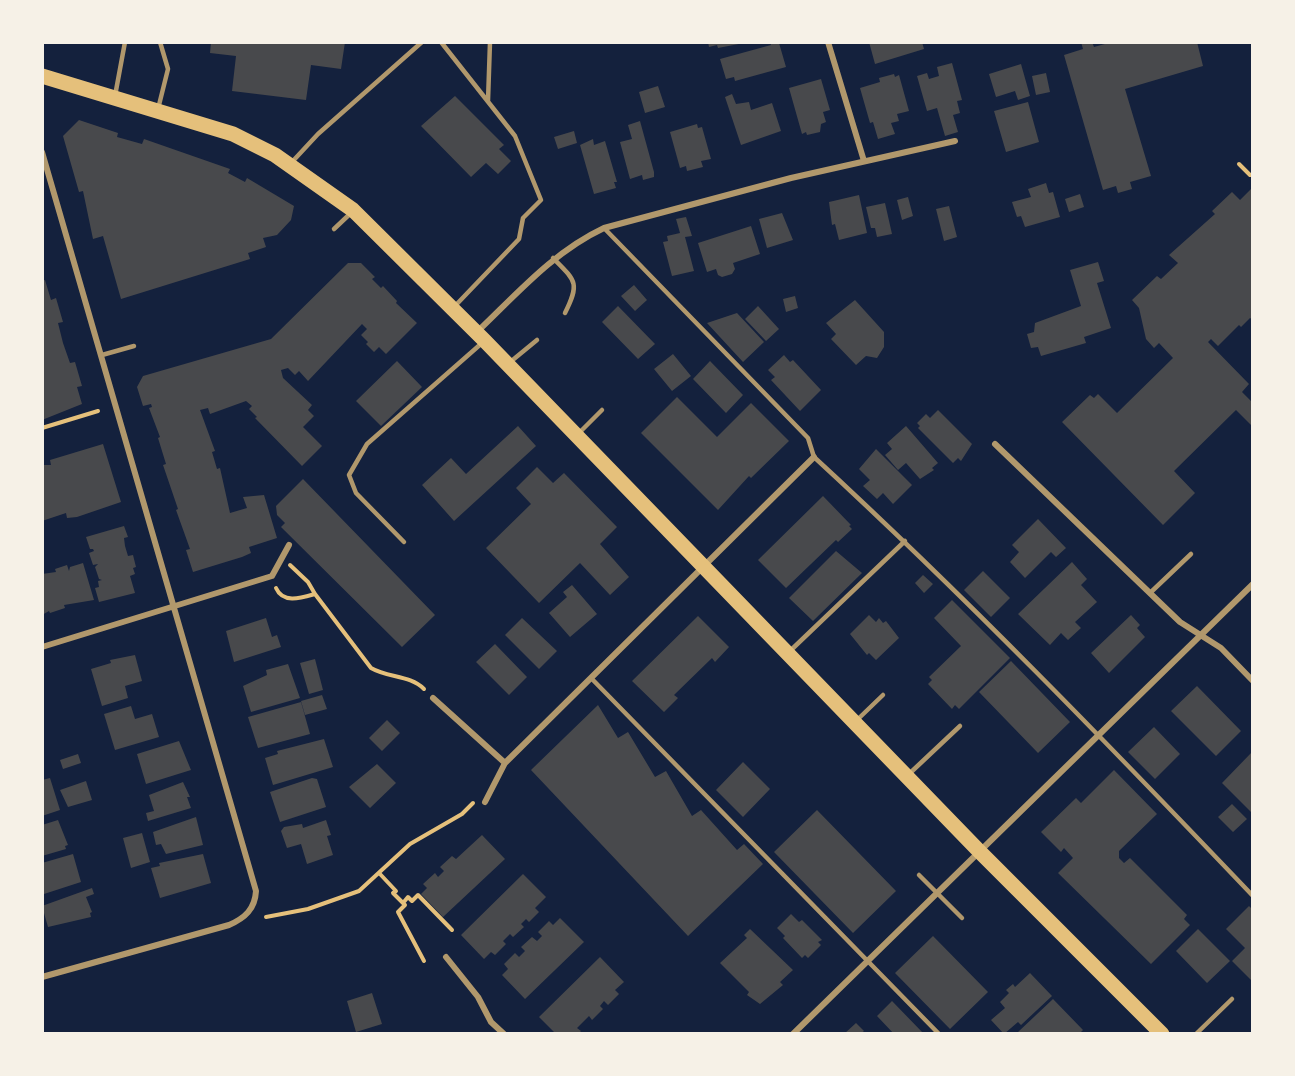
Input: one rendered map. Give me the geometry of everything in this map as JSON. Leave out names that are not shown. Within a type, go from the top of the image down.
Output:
[{"type":"main road","points":[[42,76],[233,134],[290,165],[353,210],[507,364],[979,851],[1162,1034]]},
{"type":"street","points":[[828,42],[864,161]]},
{"type":"street","points":[[480,337],[553,258],[583,238],[604,228],[864,161],[955,141]]},
{"type":"street","points":[[42,152],[256,891],[252,908],[242,919],[229,925],[42,977]]},
{"type":"street","points":[[995,444],[1180,622],[1221,648],[1253,681]]},
{"type":"street","points":[[485,802],[505,763],[814,457]]},
{"type":"street","points":[[42,647],[272,576],[289,545]]},
{"type":"street","points":[[793,1034],[1253,584]]},
{"type":"street","points":[[434,698],[505,763]]},
{"type":"street","points":[[446,957],[478,997],[491,1022],[504,1034]]},
{"type":"lane","points":[[115,99],[125,42]]},
{"type":"lane","points":[[158,111],[168,69],[160,42]]},
{"type":"lane","points":[[290,165],[318,134],[422,42]]},
{"type":"lane","points":[[441,42],[515,136],[541,200],[523,218],[519,239],[452,309]]},
{"type":"lane","points":[[488,101],[489,42]]},
{"type":"lane","points":[[334,229],[353,210]]},
{"type":"lane","points":[[604,228],[808,438],[814,457],[905,541],[1098,734],[1253,896]]},
{"type":"lane","points":[[553,258],[574,279],[576,291],[565,313]]},
{"type":"lane","points":[[404,542],[356,493],[349,476],[367,444],[480,337]]},
{"type":"lane","points":[[507,364],[537,340]]},
{"type":"lane","points":[[102,355],[134,346]]},
{"type":"lane","points":[[576,436],[602,410]]},
{"type":"lane","points":[[788,654],[905,541]]},
{"type":"lane","points":[[1150,593],[1191,554]]},
{"type":"lane","points":[[592,679],[939,1034]]},
{"type":"lane","points":[[855,722],[883,694]]},
{"type":"lane","points":[[907,776],[960,726]]},
{"type":"lane","points":[[919,875],[962,918]]},
{"type":"lane","points":[[1196,1034],[1232,999]]},
{"type":"path","points":[[1239,164],[1250,175]]},
{"type":"path","points":[[42,428],[98,411]]},
{"type":"path","points":[[282,560],[294,567],[308,582],[371,668],[382,675],[416,681],[434,698]]},
{"type":"path","points":[[272,576],[277,592],[287,598],[295,599],[315,594]]},
{"type":"path","points":[[266,917],[308,909],[345,898],[367,886],[410,844],[462,814],[476,801]]},
{"type":"path","points":[[380,874],[396,891],[393,893],[403,903]]},
{"type":"path","points":[[424,961],[420,949],[398,912],[405,905],[403,903],[408,897],[412,901],[418,895],[452,930]]},
{"type":"building","points":[[211,42],[345,42],[341,69],[311,65],[306,100],[232,91],[236,56],[210,53]]},
{"type":"building","points":[[708,42],[744,43],[718,48],[717,45],[709,47]]},
{"type":"building","points":[[770,42],[779,43],[786,67],[735,81],[734,77],[726,79],[720,59],[771,45]]},
{"type":"building","points":[[869,42],[922,42],[924,49],[875,64]]},
{"type":"building","points":[[1081,42],[1092,42],[1094,47],[1112,42],[1197,42],[1203,66],[1125,89],[1151,176],[1130,182],[1132,189],[1118,193],[1116,186],[1103,190],[1064,55],[1083,49]]},
{"type":"building","points":[[952,63],[962,100],[957,101],[960,113],[953,115],[958,132],[945,136],[937,108],[927,111],[917,76],[927,73],[929,79],[939,76],[937,67]]},
{"type":"building","points":[[1021,64],[1030,96],[1018,100],[1015,91],[996,97],[989,74]]},
{"type":"building","points":[[1046,73],[1050,92],[1036,95],[1032,76]]},
{"type":"building","points":[[894,74],[895,77],[899,75],[909,111],[897,114],[899,121],[891,123],[895,134],[878,139],[873,122],[870,123],[860,88],[880,82],[879,78]]},
{"type":"building","points":[[821,79],[830,110],[823,112],[826,122],[821,124],[820,132],[802,134],[789,88]]},
{"type":"building","points":[[658,86],[665,107],[645,113],[639,92]]},
{"type":"building","points":[[732,94],[736,104],[749,102],[751,110],[772,103],[781,131],[741,145],[725,97]]},
{"type":"building","points":[[455,96],[504,145],[499,149],[511,161],[498,174],[486,163],[471,177],[421,126]]},
{"type":"building","points":[[1028,102],[1039,142],[1006,152],[994,111]]},
{"type":"building","points":[[79,120],[118,133],[117,137],[142,144],[144,139],[230,169],[228,173],[245,182],[247,178],[294,206],[291,220],[277,235],[263,238],[266,247],[248,253],[250,259],[121,299],[103,236],[93,239],[83,191],[79,192],[63,136]]},
{"type":"building","points":[[640,121],[654,172],[654,177],[643,180],[642,175],[630,179],[620,142],[632,139],[628,125]]},
{"type":"building","points":[[697,124],[698,128],[702,127],[711,159],[701,161],[703,167],[687,171],[686,166],[680,168],[670,132]]},
{"type":"building","points":[[574,131],[577,143],[558,149],[554,137]]},
{"type":"building","points":[[593,139],[594,145],[605,141],[617,182],[614,182],[616,188],[594,194],[580,145]]},
{"type":"building","points":[[1046,183],[1049,193],[1053,192],[1060,217],[1025,227],[1021,216],[1017,217],[1012,202],[1031,197],[1028,189]]},
{"type":"building","points":[[1253,187],[1253,320],[1250,318],[1241,327],[1239,325],[1218,346],[1211,339],[1208,342],[1249,384],[1242,392],[1253,403],[1253,427],[1236,410],[1174,471],[1195,493],[1163,525],[1062,422],[1090,395],[1094,398],[1098,394],[1117,413],[1173,358],[1159,343],[1154,348],[1146,339],[1139,308],[1132,300],[1157,276],[1161,279],[1178,263],[1169,255],[1215,214],[1212,211],[1232,192],[1240,200]]},
{"type":"building","points":[[1080,194],[1084,207],[1069,212],[1065,199]]},
{"type":"building","points":[[859,195],[867,233],[839,240],[835,224],[832,225],[829,202]]},
{"type":"building","points":[[908,197],[913,216],[902,220],[897,200]]},
{"type":"building","points":[[885,203],[892,234],[877,237],[875,228],[871,228],[866,207]]},
{"type":"building","points":[[949,206],[957,237],[944,241],[936,209]]},
{"type":"building","points":[[782,213],[793,240],[767,248],[759,219]]},
{"type":"building","points":[[686,217],[692,236],[685,237],[694,271],[672,276],[663,242],[668,241],[667,236],[680,233],[676,219]]},
{"type":"building","points":[[751,226],[760,254],[733,263],[735,269],[732,274],[722,277],[718,275],[716,269],[707,272],[698,243]]},
{"type":"building","points":[[1098,262],[1104,281],[1097,283],[1111,328],[1084,337],[1086,343],[1041,356],[1038,347],[1031,348],[1027,334],[1034,332],[1035,323],[1081,306],[1070,270]]},
{"type":"building","points":[[348,263],[361,263],[375,277],[372,279],[381,288],[383,286],[397,301],[396,303],[417,323],[386,354],[379,347],[374,352],[366,344],[368,342],[361,335],[367,329],[362,324],[308,381],[299,371],[295,375],[288,368],[281,370],[283,378],[312,405],[308,410],[314,416],[303,427],[322,446],[302,466],[255,418],[257,417],[249,409],[252,406],[246,401],[210,414],[208,408],[200,410],[215,451],[212,452],[217,469],[220,468],[230,513],[247,508],[243,497],[264,495],[277,538],[249,547],[251,553],[242,557],[193,572],[186,550],[190,549],[163,465],[166,464],[158,438],[160,437],[149,408],[152,407],[151,404],[143,406],[137,387],[143,376],[271,339]]},
{"type":"building","points":[[45,280],[51,300],[56,298],[63,322],[58,323],[63,343],[70,363],[75,362],[82,386],[77,387],[82,404],[42,420],[42,281]]},
{"type":"building","points":[[634,285],[647,300],[635,311],[621,296]]},
{"type":"building","points":[[795,296],[798,308],[786,312],[783,299]]},
{"type":"building","points":[[855,300],[884,332],[884,347],[877,358],[866,356],[856,365],[831,339],[836,334],[826,323]]},
{"type":"building","points":[[618,306],[655,344],[638,359],[602,322]]},
{"type":"building","points":[[758,306],[779,329],[766,341],[745,319]]},
{"type":"building","points":[[737,313],[764,342],[743,362],[707,323]]},
{"type":"building","points":[[673,354],[691,376],[672,391],[654,369]]},
{"type":"building","points":[[784,355],[790,362],[793,360],[821,390],[800,411],[771,380],[775,377],[768,370]]},
{"type":"building","points":[[397,361],[422,387],[381,426],[356,401]]},
{"type":"building","points":[[710,361],[743,395],[726,413],[693,379]]},
{"type":"building","points":[[677,397],[717,437],[751,403],[789,441],[751,478],[749,476],[718,510],[641,433]]},
{"type":"building","points":[[938,410],[972,444],[961,461],[958,458],[953,463],[918,428],[920,426],[917,423],[926,414],[930,418]]},
{"type":"building","points":[[518,426],[536,446],[454,521],[422,485],[451,458],[466,474]]},
{"type":"building","points":[[906,426],[938,463],[932,468],[934,470],[920,479],[906,463],[898,470],[885,455],[892,449],[887,443]]},
{"type":"building","points":[[103,444],[121,502],[77,517],[67,518],[66,513],[42,521],[42,465],[51,465],[50,460]]},
{"type":"building","points":[[876,449],[912,485],[893,504],[883,493],[877,499],[863,486],[870,480],[859,469]]},
{"type":"building","points":[[537,467],[553,483],[564,473],[617,527],[600,544],[629,577],[610,595],[580,563],[539,603],[486,548],[531,504],[516,488]]},
{"type":"building","points":[[303,479],[435,615],[402,647],[281,527],[285,523],[277,515],[276,506]]},
{"type":"building","points":[[823,496],[851,525],[849,526],[852,529],[838,542],[836,540],[786,588],[758,560]]},
{"type":"building","points":[[1038,519],[1066,548],[1056,557],[1051,552],[1025,578],[1010,562],[1019,552],[1012,545]]},
{"type":"building","points":[[124,526],[128,537],[124,538],[125,546],[128,556],[133,555],[136,567],[133,568],[135,574],[130,576],[135,593],[99,602],[95,588],[99,587],[98,581],[102,580],[99,579],[95,567],[98,564],[93,565],[89,553],[94,551],[90,549],[86,537]]},
{"type":"building","points":[[836,551],[862,573],[813,621],[789,598]]},
{"type":"building","points":[[1072,562],[1087,579],[1081,585],[1097,602],[1075,622],[1081,628],[1068,640],[1061,633],[1050,645],[1018,614]]},
{"type":"building","points":[[83,563],[94,600],[64,605],[65,608],[42,615],[42,574],[56,572],[55,569],[67,565],[69,571],[70,567]]},
{"type":"building","points":[[983,571],[1010,598],[991,617],[964,590]]},
{"type":"building","points":[[923,575],[933,584],[924,593],[915,583]]},
{"type":"building","points":[[572,585],[597,614],[570,637],[549,613],[567,597],[563,592]]},
{"type":"building","points":[[952,600],[1010,658],[959,709],[955,705],[952,709],[928,684],[932,680],[929,677],[961,646],[934,618]]},
{"type":"building","points":[[869,615],[876,622],[879,618],[883,623],[886,621],[899,638],[876,660],[869,653],[867,655],[850,634]]},
{"type":"building","points":[[1131,615],[1140,625],[1137,628],[1145,637],[1109,673],[1091,653]]},
{"type":"building","points":[[698,616],[729,647],[715,662],[712,658],[674,695],[678,698],[664,712],[632,681]]},
{"type":"building","points":[[266,618],[272,637],[277,635],[281,647],[234,662],[226,631]]},
{"type":"building","points":[[522,618],[557,651],[539,669],[505,635]]},
{"type":"building","points":[[495,644],[527,677],[509,695],[476,662]]},
{"type":"building","points":[[135,655],[142,681],[125,686],[128,698],[102,706],[91,669],[111,663],[110,660]]},
{"type":"building","points":[[315,659],[323,690],[309,694],[300,663]]},
{"type":"building","points":[[1011,661],[1070,722],[1038,753],[979,692]]},
{"type":"building","points":[[288,664],[300,698],[251,712],[243,686],[267,675],[266,670]]},
{"type":"building","points":[[1197,686],[1241,731],[1216,756],[1171,711]]},
{"type":"building","points":[[322,695],[327,709],[305,715],[301,701]]},
{"type":"building","points":[[301,702],[310,734],[258,748],[248,717]]},
{"type":"building","points":[[598,705],[618,738],[628,732],[655,777],[666,771],[692,816],[701,810],[737,850],[744,844],[763,864],[688,936],[531,770]]},
{"type":"building","points":[[131,706],[135,719],[152,714],[159,737],[115,750],[104,714]]},
{"type":"building","points":[[387,720],[400,733],[382,751],[369,738]]},
{"type":"building","points":[[1154,727],[1180,754],[1155,779],[1128,752]]},
{"type":"building","points":[[324,739],[333,767],[273,785],[265,758],[278,754],[277,751]]},
{"type":"building","points":[[179,741],[191,770],[146,784],[137,754]]},
{"type":"building","points":[[1253,751],[1253,814],[1222,783]]},
{"type":"building","points":[[78,754],[81,763],[63,769],[60,760]]},
{"type":"building","points":[[743,762],[770,789],[743,817],[716,790]]},
{"type":"building","points":[[377,764],[396,783],[370,808],[349,787]]},
{"type":"building","points":[[1114,770],[1157,814],[1119,851],[1119,858],[1124,863],[1130,858],[1187,915],[1184,919],[1190,925],[1151,964],[1058,873],[1073,858],[1064,848],[1061,852],[1041,832],[1076,798],[1081,803]]},
{"type":"building","points":[[50,778],[60,810],[42,816],[42,780]]},
{"type":"building","points":[[312,778],[317,779],[326,807],[280,822],[270,792]]},
{"type":"building","points":[[86,781],[92,800],[68,807],[60,790]]},
{"type":"building","points":[[183,782],[190,797],[187,797],[191,808],[148,821],[146,813],[154,811],[149,795]]},
{"type":"building","points":[[1232,804],[1247,819],[1233,832],[1218,817]]},
{"type":"building","points":[[817,810],[896,891],[853,933],[774,852]]},
{"type":"building","points":[[196,817],[203,845],[166,854],[161,844],[156,845],[153,832]]},
{"type":"building","points":[[58,820],[68,845],[65,846],[66,849],[42,856],[42,825]]},
{"type":"building","points":[[326,820],[331,835],[327,836],[333,855],[307,864],[301,844],[287,848],[281,831],[284,827],[302,824],[303,828]]},
{"type":"building","points":[[142,833],[150,862],[131,868],[123,838]]},
{"type":"building","points":[[482,835],[505,859],[443,917],[421,894],[427,888],[423,884],[435,873],[438,877],[444,871],[440,867],[452,856],[456,859]]},
{"type":"building","points":[[73,854],[81,882],[44,894],[42,863]]},
{"type":"building","points":[[203,854],[211,883],[160,898],[151,868],[160,866],[159,863]]},
{"type":"building","points":[[523,874],[546,897],[535,908],[539,912],[529,922],[526,919],[521,924],[524,927],[513,937],[510,934],[503,941],[506,944],[495,955],[491,952],[484,959],[461,935]]},
{"type":"building","points":[[92,888],[94,894],[86,897],[92,912],[91,917],[48,927],[42,906]]},
{"type":"building","points":[[1249,906],[1253,910],[1253,982],[1232,961],[1245,948],[1226,929]]},
{"type":"building","points":[[791,914],[799,922],[802,920],[822,940],[818,942],[821,945],[808,958],[805,955],[802,958],[777,928]]},
{"type":"building","points":[[560,918],[584,942],[525,999],[502,975],[508,969],[504,964],[515,953],[519,957],[525,951],[521,947],[532,937],[537,941],[542,936],[538,932],[549,921],[553,925]]},
{"type":"building","points":[[750,929],[793,970],[780,982],[783,985],[760,1004],[747,995],[749,992],[720,963],[747,938],[744,935]]},
{"type":"building","points":[[1198,929],[1230,961],[1207,983],[1176,951]]},
{"type":"building","points":[[933,936],[988,992],[950,1029],[895,973]]},
{"type":"building","points":[[600,957],[624,982],[615,990],[619,994],[608,1005],[604,1001],[600,1006],[603,1009],[592,1020],[589,1016],[577,1028],[581,1031],[578,1034],[556,1034],[539,1017]]},
{"type":"building","points":[[1030,973],[1052,996],[1021,1025],[1018,1022],[1004,1034],[991,1020],[1005,1008],[1000,1002],[1009,993],[1006,990],[1013,984],[1015,987]]},
{"type":"building","points":[[372,993],[382,1024],[356,1032],[347,1001]]},
{"type":"building","points":[[1053,999],[1083,1030],[1079,1034],[1020,1034],[1018,1032]]},
{"type":"building","points":[[892,1001],[924,1034],[894,1034],[877,1016]]},
{"type":"building","points":[[856,1023],[864,1031],[860,1034],[844,1034]]}]
